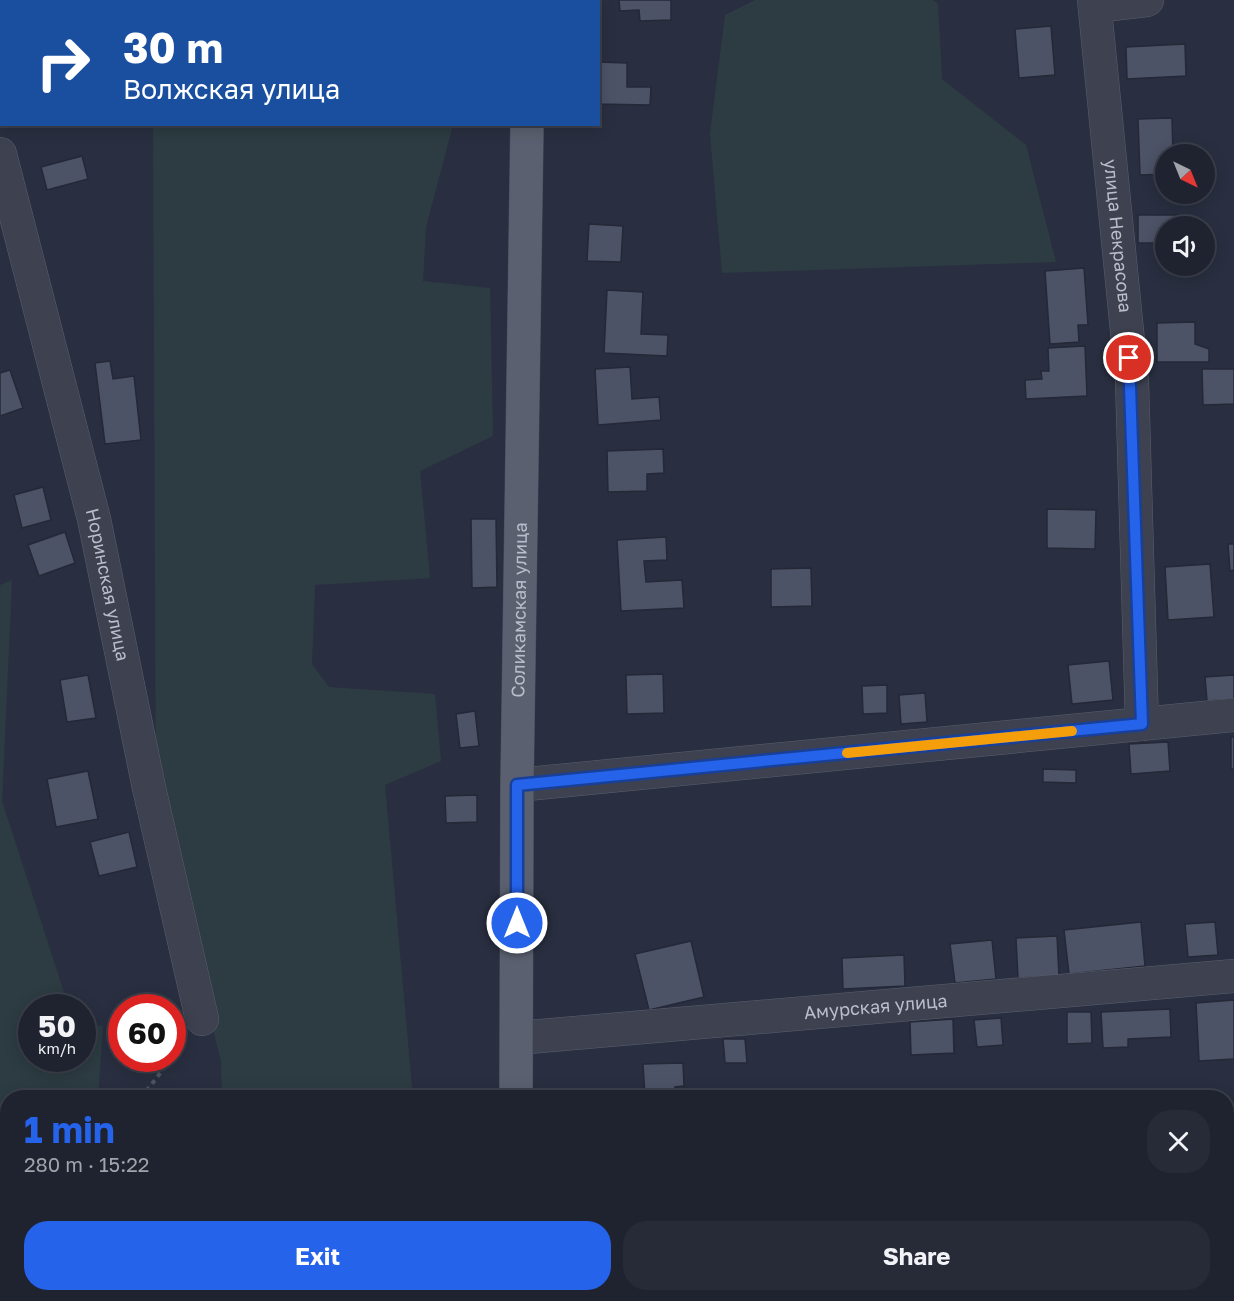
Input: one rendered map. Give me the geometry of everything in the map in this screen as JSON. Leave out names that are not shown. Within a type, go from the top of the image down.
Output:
[{"type":"main road","name":"Соликамская улица","points":[[516,1090],[517,785],[527,126]]},
{"type":"street","points":[[1095,3],[1147,0]]},
{"type":"street","name":"улица Некрасова","points":[[1095,3],[1131,381],[1142,724]]},
{"type":"street","name":"Норинская улица","points":[[0,154],[94,519],[149,788],[202,1018]]},
{"type":"street","points":[[517,785],[1234,715]]},
{"type":"street","name":"Амурская улица","points":[[517,1038],[1234,976]]},
{"type":"path","points":[[147,1090],[161,1072]]},
{"type":"shaded area","points":[[755,0],[933,0],[938,4],[942,79],[1026,145],[1056,262],[722,273],[710,134],[725,15]]},
{"type":"shaded area","points":[[153,126],[453,126],[426,227],[423,281],[490,288],[493,436],[420,471],[430,578],[315,585],[312,664],[329,687],[435,694],[441,761],[385,785],[413,1090],[222,1090],[221,1061],[156,804]]},
{"type":"shaded area","points":[[12,580],[2,801],[64,994],[18,994],[18,1072],[96,1072],[96,1025],[103,1026],[99,1090],[0,1090],[0,585]]},
{"type":"building","points":[[619,0],[671,0],[671,20],[640,21],[639,10],[620,11]]},
{"type":"building","points":[[1051,26],[1055,75],[1019,78],[1015,29]]},
{"type":"building","points":[[1185,44],[1186,76],[1127,79],[1126,47]]},
{"type":"building","points":[[600,62],[627,63],[627,87],[651,87],[650,105],[600,104]]},
{"type":"building","points":[[1172,118],[1173,144],[1155,144],[1155,174],[1140,175],[1138,119]]},
{"type":"building","points":[[82,156],[88,179],[47,190],[41,167]]},
{"type":"building","points":[[1138,215],[1185,215],[1155,216],[1155,243],[1138,243]]},
{"type":"building","points":[[589,224],[623,226],[621,262],[587,261]]},
{"type":"building","points":[[1084,268],[1088,325],[1078,325],[1079,342],[1050,344],[1045,271]]},
{"type":"building","points":[[607,290],[643,292],[641,334],[668,335],[667,356],[604,353]]},
{"type":"building","points":[[1195,322],[1195,344],[1209,349],[1209,362],[1157,362],[1157,323]]},
{"type":"building","points":[[1085,346],[1087,396],[1026,399],[1025,380],[1042,379],[1041,371],[1049,371],[1048,348]]},
{"type":"building","points":[[110,361],[113,379],[134,376],[141,440],[105,444],[95,363]]},
{"type":"building","points":[[630,367],[632,399],[659,397],[661,420],[598,425],[595,369]]},
{"type":"building","points":[[1202,369],[1234,369],[1234,404],[1203,405]]},
{"type":"building","points":[[10,370],[23,408],[0,416],[0,373]]},
{"type":"building","points":[[663,449],[664,473],[647,474],[647,491],[608,492],[607,451]]},
{"type":"building","points":[[43,487],[51,520],[22,528],[14,495]]},
{"type":"building","points":[[1047,509],[1096,510],[1095,549],[1047,548]]},
{"type":"building","points":[[471,519],[496,519],[497,587],[472,588]]},
{"type":"building","points":[[65,532],[75,563],[39,576],[28,545]]},
{"type":"building","points":[[666,537],[667,560],[644,561],[646,582],[682,580],[684,608],[621,611],[617,540]]},
{"type":"building","points":[[1228,544],[1234,544],[1234,570],[1230,571]]},
{"type":"building","points":[[1210,564],[1214,617],[1168,620],[1165,567]]},
{"type":"building","points":[[811,568],[812,606],[771,607],[771,569]]},
{"type":"building","points":[[1109,661],[1113,700],[1072,704],[1068,665]]},
{"type":"building","points":[[663,674],[664,713],[627,714],[626,675]]},
{"type":"building","points":[[88,675],[96,718],[67,722],[60,680]]},
{"type":"building","points":[[1234,675],[1234,699],[1207,701],[1205,677]]},
{"type":"building","points":[[887,685],[887,713],[863,714],[862,686]]},
{"type":"building","points":[[925,693],[927,722],[901,724],[899,695]]},
{"type":"building","points":[[475,711],[479,746],[460,748],[456,714]]},
{"type":"building","points":[[1231,737],[1234,737],[1234,769],[1231,769]]},
{"type":"building","points":[[1168,742],[1170,771],[1131,774],[1129,744]]},
{"type":"building","points":[[1043,769],[1076,770],[1076,783],[1043,782]]},
{"type":"building","points":[[88,771],[98,819],[56,827],[47,779]]},
{"type":"building","points":[[477,795],[477,822],[446,823],[445,796]]},
{"type":"building","points":[[129,832],[137,867],[99,876],[90,842]]},
{"type":"building","points":[[1141,922],[1145,966],[1069,974],[1064,930]]},
{"type":"building","points":[[1215,922],[1218,955],[1188,957],[1185,924]]},
{"type":"building","points":[[1057,936],[1059,976],[1018,978],[1016,938]]},
{"type":"building","points":[[992,940],[996,979],[955,983],[950,944]]},
{"type":"building","points":[[691,941],[704,997],[649,1010],[635,954]]},
{"type":"building","points":[[904,955],[905,986],[843,989],[842,958]]},
{"type":"building","points":[[1234,1000],[1234,1059],[1199,1061],[1196,1003]]},
{"type":"building","points":[[1170,1009],[1171,1037],[1128,1039],[1128,1047],[1103,1048],[1101,1012]]},
{"type":"building","points":[[1067,1012],[1091,1012],[1092,1043],[1067,1044]]},
{"type":"building","points":[[1001,1018],[1003,1045],[977,1047],[974,1020]]},
{"type":"building","points":[[953,1019],[954,1053],[911,1055],[910,1022]]},
{"type":"building","points":[[723,1039],[745,1039],[747,1063],[725,1063]]},
{"type":"building","points":[[683,1063],[684,1086],[675,1087],[675,1090],[645,1090],[643,1064]]},
{"type":"slow traffic","points":[[847,753],[1072,731]]},
{"type":"route","points":[[517,923],[517,785],[1142,724],[1129,358]]}]
